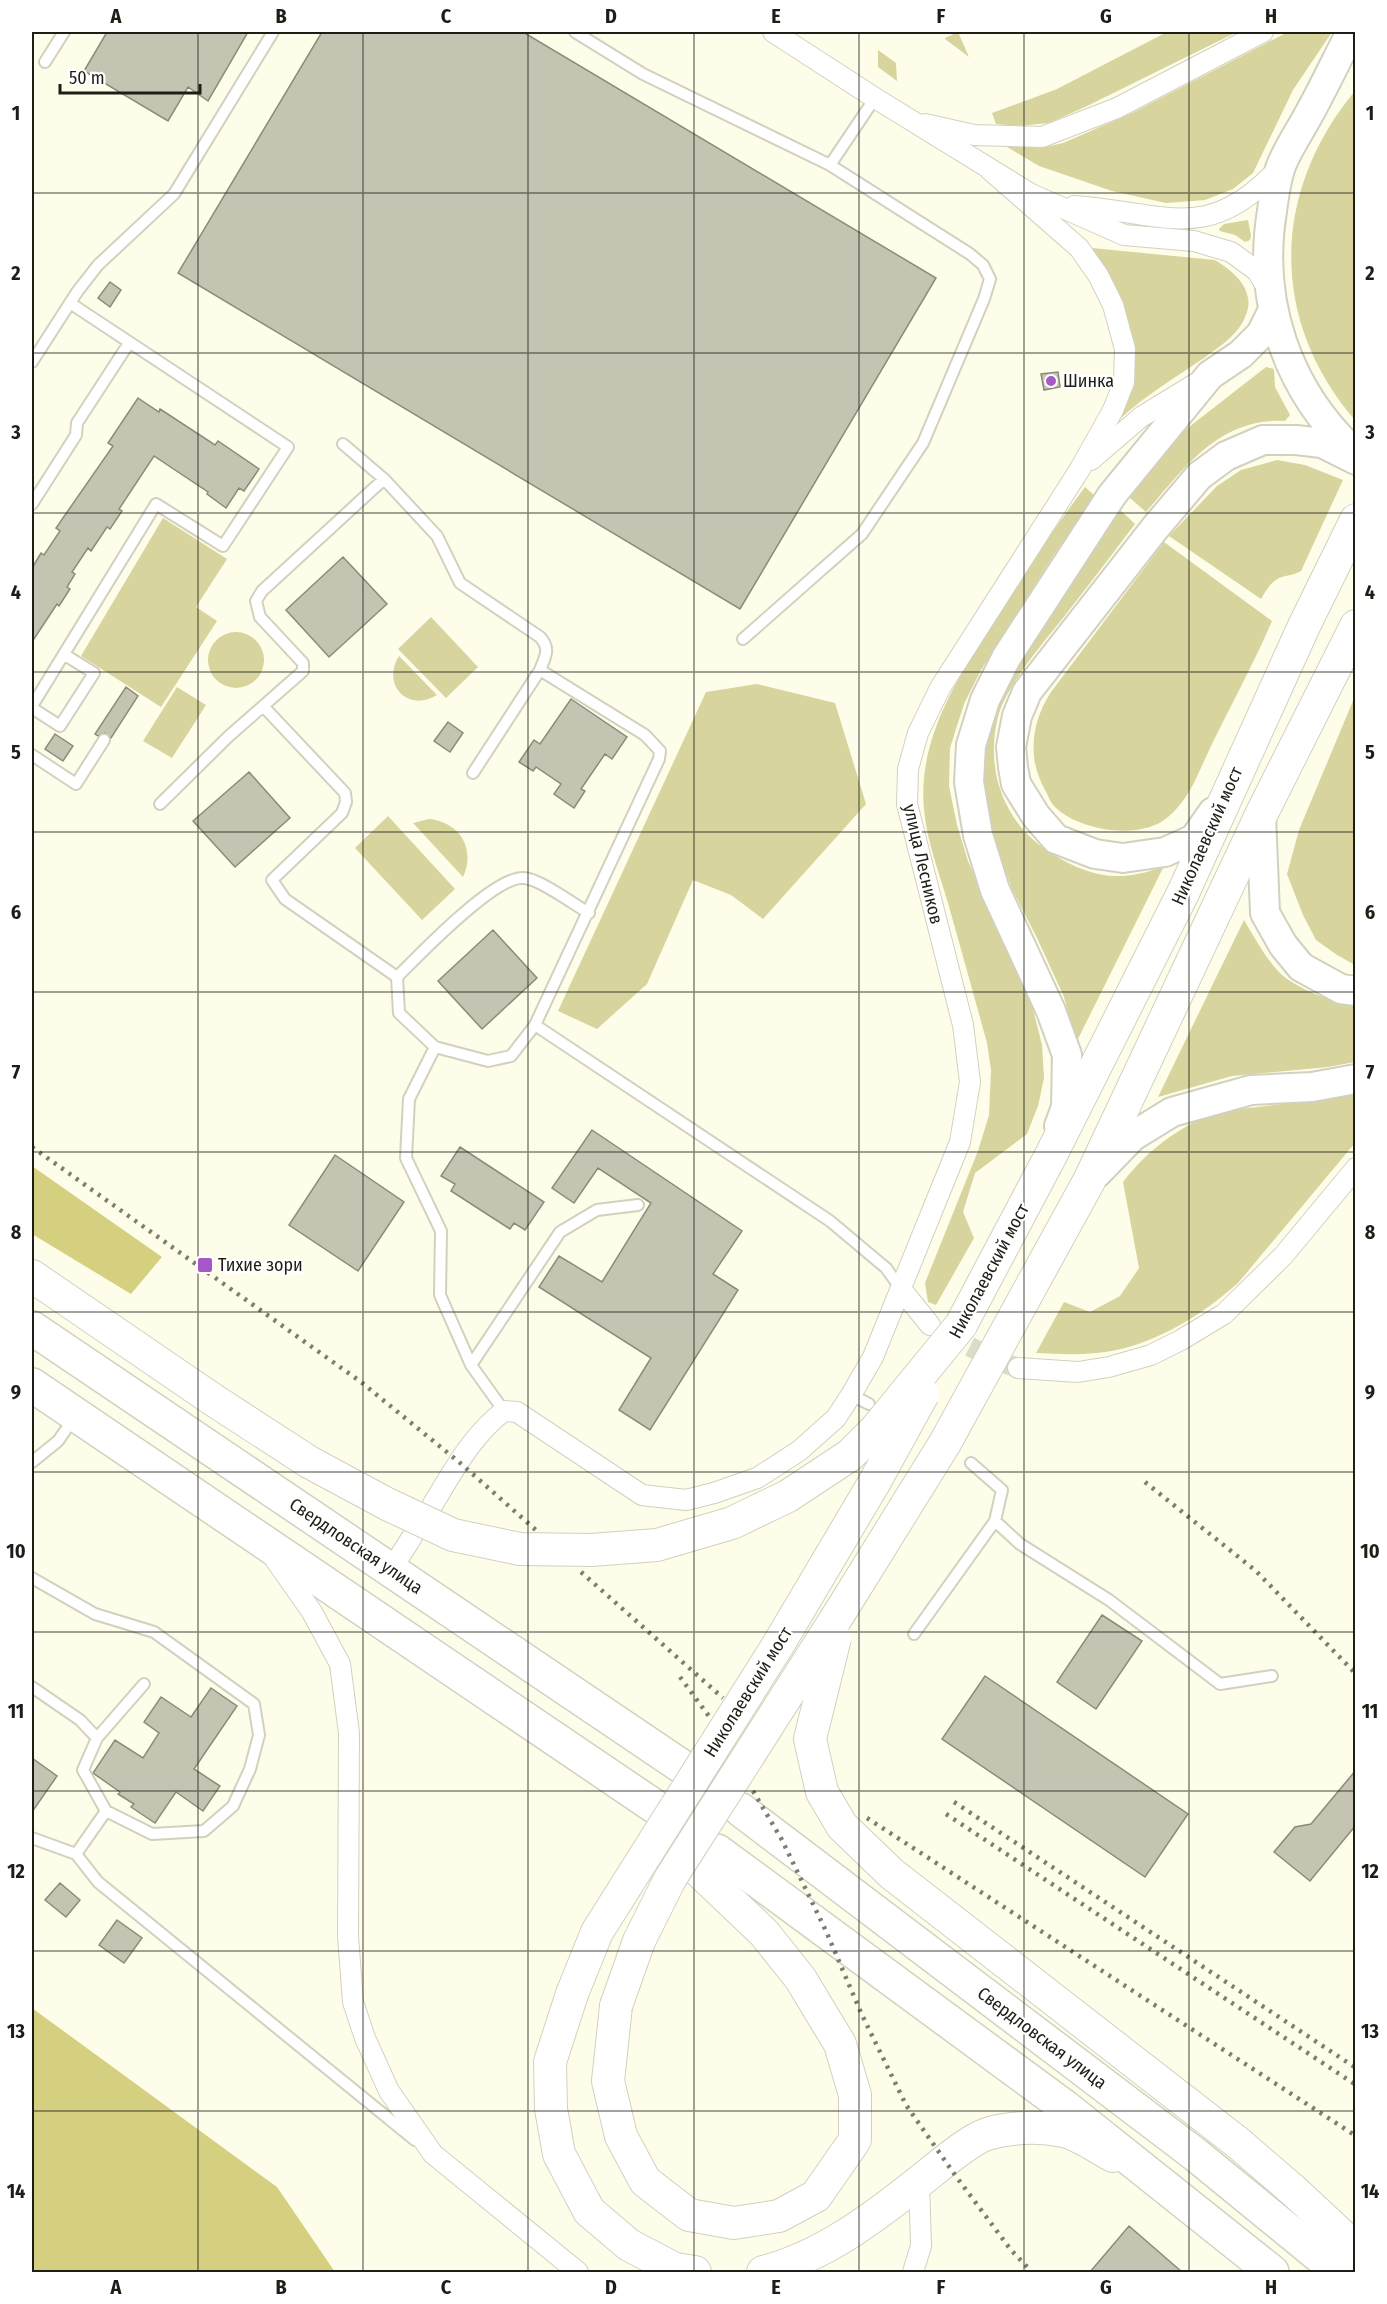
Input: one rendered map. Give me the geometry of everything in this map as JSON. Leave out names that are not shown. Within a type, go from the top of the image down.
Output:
[{"type":"highway","name":"Свердловская улица","points":[[32,1328],[681,1766]]},
{"type":"highway","points":[[32,1385],[481,1690],[650,1812]]},
{"type":"highway","name":"Свердловская улица","points":[[741,1810],[1187,2148],[1339,2272]]},
{"type":"highway","points":[[709,1862],[1056,2100],[1272,2272]]},
{"type":"main road","points":[[1350,32],[1281,166],[1269,230],[1267,258],[1271,301],[1282,343],[1306,395],[1323,418],[1356,453]]},
{"type":"main road","points":[[1310,112],[1338,76],[1356,59]]},
{"type":"main road","points":[[1050,1157],[1066,1107],[1066,1055],[1051,1011],[995,890],[978,835],[969,782],[971,745],[985,700],[1006,658],[1113,495],[1210,375],[1241,354],[1261,334],[1271,301]]},
{"type":"main road","points":[[1226,795],[1194,839],[1165,852],[1123,858],[1095,854],[1056,839],[1036,816],[1017,784],[1011,747],[1017,716],[1027,692],[1138,548],[1199,476],[1226,456],[1263,440],[1322,443],[1356,460]]},
{"type":"main road","name":"Николаевский мост","points":[[695,2272],[675,2269],[629,2245],[597,2218],[589,2211],[559,2154],[551,2109],[550,2062],[572,1994],[597,1932],[778,1645],[874,1483],[946,1325],[1050,1157],[1184,891],[1304,626],[1356,520]]},
{"type":"main road","name":"Николаевский мост","points":[[709,1862],[800,1978],[840,2044],[855,2095],[855,2140],[816,2196],[779,2216],[734,2223],[689,2215],[645,2181],[621,2136],[608,2081],[616,2006],[639,1941],[670,1880],[945,1443],[1089,1181],[1261,815],[1350,637]]},
{"type":"main road","points":[[1261,815],[1265,913],[1283,945],[1301,968],[1341,989],[1356,991]]},
{"type":"main road","points":[[1089,1181],[1133,1136],[1172,1112],[1251,1090],[1312,1087],[1356,1079]]},
{"type":"main road","points":[[32,1276],[309,1462],[387,1504],[453,1535],[520,1549],[591,1550],[657,1545],[732,1523],[788,1496],[850,1455],[876,1429],[946,1325]]},
{"type":"main road","points":[[842,1610],[810,1739],[822,1792],[842,1826],[892,1874],[1237,2142],[1356,2249]]},
{"type":"main road","points":[[763,2272],[790,2265],[826,2248],[919,2182],[944,2161],[986,2134],[1029,2127],[1066,2131],[1160,2181]]},
{"type":"street","points":[[773,32],[1030,194],[1124,235],[1194,241],[1231,252],[1257,271],[1271,301]]},
{"type":"street","points":[[911,121],[974,135],[1042,137],[1117,108],[1263,32]]},
{"type":"street","points":[[1058,205],[1164,218],[1201,219],[1244,200],[1259,189],[1281,166]]},
{"type":"street","points":[[990,170],[1079,248],[1098,275],[1113,305],[1125,349],[1124,382],[1113,410],[1080,470]]},
{"type":"street","points":[[1080,470],[1141,417],[1210,375]]},
{"type":"street","name":"улица Лесников","points":[[504,1411],[517,1412],[642,1495],[686,1500],[757,1478],[799,1451],[836,1418],[851,1395],[873,1357],[960,1142],[970,1082],[963,1025],[907,804],[908,770],[918,734],[940,688],[1080,470]]},
{"type":"street","points":[[1018,1368],[1078,1372],[1109,1367],[1151,1355],[1181,1340],[1224,1314],[1283,1256],[1352,1180]]},
{"type":"street","points":[[901,1289],[946,1325]]},
{"type":"street","points":[[433,1504],[459,1462],[492,1420],[504,1411]]},
{"type":"street","points":[[391,1569],[412,1537]]},
{"type":"street","points":[[262,1541],[312,1612],[340,1664],[348,1732],[348,1936],[353,2002],[365,2038],[389,2091],[433,2154],[578,2272]]},
{"type":"street","points":[[913,2272],[921,2246],[919,2182]]},
{"type":"lane","points":[[45,62],[64,32]]},
{"type":"lane","points":[[32,362],[98,265],[174,194],[273,32]]},
{"type":"lane","points":[[575,32],[643,74],[830,165],[970,254],[983,265],[990,279],[984,299],[922,443],[862,534],[743,639]]},
{"type":"lane","points":[[830,165],[875,98]]},
{"type":"lane","points":[[65,655],[94,673],[60,726],[32,707],[156,504],[223,546],[288,447],[70,303]]},
{"type":"lane","points":[[32,504],[75,435],[78,423],[129,343]]},
{"type":"lane","points":[[343,444],[384,479],[437,536],[460,583],[540,637],[546,644],[548,652],[540,670],[473,774]]},
{"type":"lane","points":[[160,804],[303,671],[303,663],[260,617],[256,602],[262,591],[384,479]]},
{"type":"lane","points":[[540,670],[645,735],[660,751],[659,759],[588,913],[536,1025],[511,1056],[488,1061],[435,1047],[399,1013],[397,977],[480,898],[515,878],[534,880],[588,913]]},
{"type":"lane","points":[[263,706],[345,793],[342,813],[272,880],[285,899],[397,977]]},
{"type":"lane","points":[[32,755],[76,784],[104,740]]},
{"type":"lane","points":[[536,1025],[830,1221],[886,1268],[901,1289]]},
{"type":"lane","points":[[435,1047],[409,1099],[406,1158],[441,1231],[440,1295],[471,1365],[504,1411]]},
{"type":"lane","points":[[471,1365],[561,1232],[597,1210],[638,1205]]},
{"type":"lane","points":[[851,1395],[869,1404]]},
{"type":"lane","points":[[32,1462],[58,1441],[76,1416]]},
{"type":"lane","points":[[914,1634],[995,1521],[1002,1490],[971,1463]]},
{"type":"lane","points":[[995,1521],[1020,1544],[1109,1600],[1221,1684],[1272,1676]]},
{"type":"lane","points":[[32,1578],[95,1614],[154,1632],[254,1704],[259,1735],[250,1769],[233,1806],[204,1831],[152,1834],[106,1811],[83,1770],[97,1738],[144,1684]]},
{"type":"lane","points":[[32,1687],[80,1720],[97,1738]]},
{"type":"lane","points":[[76,1854],[106,1811]]},
{"type":"lane","points":[[32,1838],[76,1854],[98,1882],[433,2154]]},
{"type":"shaded area","points":[[958,32],[969,57],[945,39]]},
{"type":"shaded area","points":[[1167,32],[1237,32],[1049,123],[1019,126],[996,124],[992,113],[1057,89]]},
{"type":"shaded area","points":[[1288,32],[1332,32],[1293,90],[1253,173],[1233,189],[1205,200],[1166,203],[1112,191],[1039,166],[1007,147],[1045,147],[1063,143],[1132,113]]},
{"type":"shaded area","points":[[878,50],[896,63],[897,81],[878,67]]},
{"type":"shaded area","points":[[1355,91],[1355,420],[1327,381],[1307,341],[1295,299],[1291,256],[1295,213],[1307,171],[1327,130]]},
{"type":"shaded area","points":[[1248,220],[1251,235],[1250,240],[1245,242],[1219,229],[1224,224]]},
{"type":"shaded area","points":[[1092,248],[1215,260],[1240,280],[1248,298],[1245,317],[1239,328],[1223,344],[1151,394],[1121,418],[1118,413],[1133,378],[1134,351],[1121,305]]},
{"type":"shaded area","points":[[1266,367],[1274,369],[1275,387],[1290,415],[1285,421],[1262,422],[1222,437],[1190,463],[1146,512],[1129,497],[1180,434]]},
{"type":"shaded area","points":[[1277,460],[1305,465],[1343,480],[1301,571],[1275,580],[1261,599],[1169,536],[1217,486],[1241,470]]},
{"type":"shaded area","points":[[1085,487],[1095,496],[1053,556],[981,670],[964,704],[950,748],[949,786],[957,825],[968,861],[1033,1009],[1042,1045],[1044,1078],[1038,1106],[1027,1134],[975,1173],[963,1212],[974,1238],[936,1305],[928,1302],[925,1283],[978,1151],[989,1115],[991,1070],[987,1043],[928,834],[924,810],[927,758],[943,709],[968,663],[1027,568]]},
{"type":"shaded area","points":[[1119,509],[1135,524],[1017,679],[1002,705],[995,736],[996,775],[1001,793],[1009,810],[1033,840],[1064,861],[1105,875],[1133,875],[1164,866],[1076,1043],[1064,997],[1012,889],[987,819],[981,783],[982,755],[988,731],[1018,664]]},
{"type":"shaded area","points":[[163,518],[227,559],[196,607],[217,621],[161,707],[81,656]]},
{"type":"shaded area","points":[[1164,542],[1272,621],[1194,783],[1183,801],[1168,817],[1142,829],[1126,831],[1093,827],[1065,815],[1051,803],[1036,766],[1034,741],[1036,728],[1044,704],[1051,692]]},
{"type":"shaded area","points":[[431,617],[478,667],[446,698],[398,649]]},
{"type":"shaded area","points":[[236,632],[247,634],[256,640],[262,649],[264,660],[262,671],[256,680],[247,686],[236,688],[225,686],[216,680],[210,671],[208,660],[210,649],[216,640],[225,634]]},
{"type":"shaded area","points":[[399,656],[437,695],[416,701],[400,693],[393,677]]},
{"type":"shaded area","points":[[757,684],[835,703],[866,804],[763,919],[731,895],[693,880],[647,984],[597,1029],[558,1011],[706,692]]},
{"type":"shaded area","points":[[177,687],[206,705],[172,758],[143,741]]},
{"type":"shaded area","points":[[1355,696],[1355,965],[1316,940],[1303,915],[1287,874],[1299,830]]},
{"type":"shaded area","points":[[388,816],[455,889],[422,920],[355,848]]},
{"type":"shaded area","points":[[429,819],[449,825],[462,839],[468,857],[463,877],[413,823]]},
{"type":"shaded area","points":[[1244,920],[1266,956],[1282,975],[1317,995],[1355,1006],[1355,1062],[1328,1067],[1232,1076],[1158,1097]]},
{"type":"shaded area","points":[[1355,1095],[1355,1143],[1238,1283],[1223,1296],[1190,1319],[1135,1345],[1088,1354],[1036,1353],[1064,1302],[1090,1312],[1120,1296],[1139,1268],[1123,1182],[1154,1149],[1188,1125],[1216,1112]]},
{"type":"shaded area","points":[[32,1166],[162,1257],[131,1294],[32,1234]]},
{"type":"shaded area","points":[[32,2008],[277,2187],[335,2272],[32,2272]]},
{"type":"building","points":[[107,32],[248,32],[208,101],[188,87],[168,121],[84,71]]},
{"type":"building","points":[[322,32],[523,32],[936,278],[740,609],[178,273]]},
{"type":"building","points":[[110,282],[121,290],[110,307],[98,298]]},
{"type":"building","name":"Шинка","points":[[1058,372],[1060,387],[1044,390],[1041,374]]},
{"type":"building","points":[[138,398],[159,412],[160,409],[215,445],[218,441],[259,469],[244,491],[239,488],[226,508],[207,494],[208,492],[154,456],[119,509],[122,511],[110,529],[107,527],[91,551],[88,548],[72,572],[75,574],[67,587],[70,589],[59,606],[57,604],[32,642],[32,568],[41,553],[44,555],[60,531],[56,528],[113,446],[108,443]]},
{"type":"building","points":[[343,557],[387,604],[329,657],[286,610]]},
{"type":"building","points":[[126,687],[138,696],[111,738],[105,733],[98,736],[95,734]]},
{"type":"building","points":[[571,699],[627,737],[612,759],[605,754],[581,789],[585,791],[574,808],[554,794],[561,784],[536,767],[533,771],[519,762],[534,740],[540,744]]},
{"type":"building","points":[[448,722],[463,733],[450,752],[434,741]]},
{"type":"building","points":[[55,734],[73,746],[63,761],[45,749]]},
{"type":"building","points":[[249,772],[290,818],[235,867],[193,821]]},
{"type":"building","points":[[493,930],[537,978],[482,1029],[438,981]]},
{"type":"building","points":[[592,1130],[742,1231],[713,1274],[738,1290],[650,1430],[619,1410],[651,1358],[539,1287],[559,1256],[602,1282],[651,1203],[598,1168],[574,1203],[552,1188]]},
{"type":"building","points":[[460,1147],[544,1202],[525,1230],[514,1223],[510,1229],[451,1191],[455,1184],[441,1176]]},
{"type":"building","points":[[335,1155],[404,1202],[358,1271],[289,1225]]},
{"type":"building","points":[[1102,1615],[1142,1641],[1096,1709],[1057,1682]]},
{"type":"building","points":[[985,1676],[1188,1814],[1145,1877],[942,1739]]},
{"type":"building","points":[[211,1688],[237,1706],[194,1769],[220,1786],[203,1811],[176,1792],[155,1823],[131,1807],[134,1804],[93,1773],[115,1740],[143,1758],[159,1733],[144,1722],[161,1697],[191,1717]]},
{"type":"building","points":[[32,1758],[57,1776],[32,1812]]},
{"type":"building","points":[[1356,1770],[1356,1825],[1310,1881],[1274,1852],[1295,1827],[1311,1824]]},
{"type":"building","points":[[60,1883],[80,1900],[66,1917],[45,1900]]},
{"type":"building","points":[[117,1920],[142,1938],[124,1963],[99,1945]]},
{"type":"building","points":[[1129,2226],[1182,2272],[1090,2272]]},
{"type":"tunnel","points":[[943,1333],[996,1360],[1018,1368]]},
{"type":"railway","points":[[32,1147],[361,1382],[459,1462],[537,1531]]},
{"type":"railway","points":[[1145,1482],[1256,1571],[1356,1674]]},
{"type":"railway","points":[[581,1572],[723,1698]]},
{"type":"railway","points":[[680,1677],[711,1719]]},
{"type":"railway","points":[[753,1791],[782,1840],[906,2105],[1011,2250],[1032,2272]]},
{"type":"railway","points":[[954,1802],[1356,2068]]},
{"type":"railway","points":[[946,1814],[1356,2085]]},
{"type":"railway","points":[[867,1818],[1356,2136]]},
{"type":"place","name":"Шинка","points":[[1051,381]]},
{"type":"place","name":"Тихие зори","points":[[205,1265]]}]
